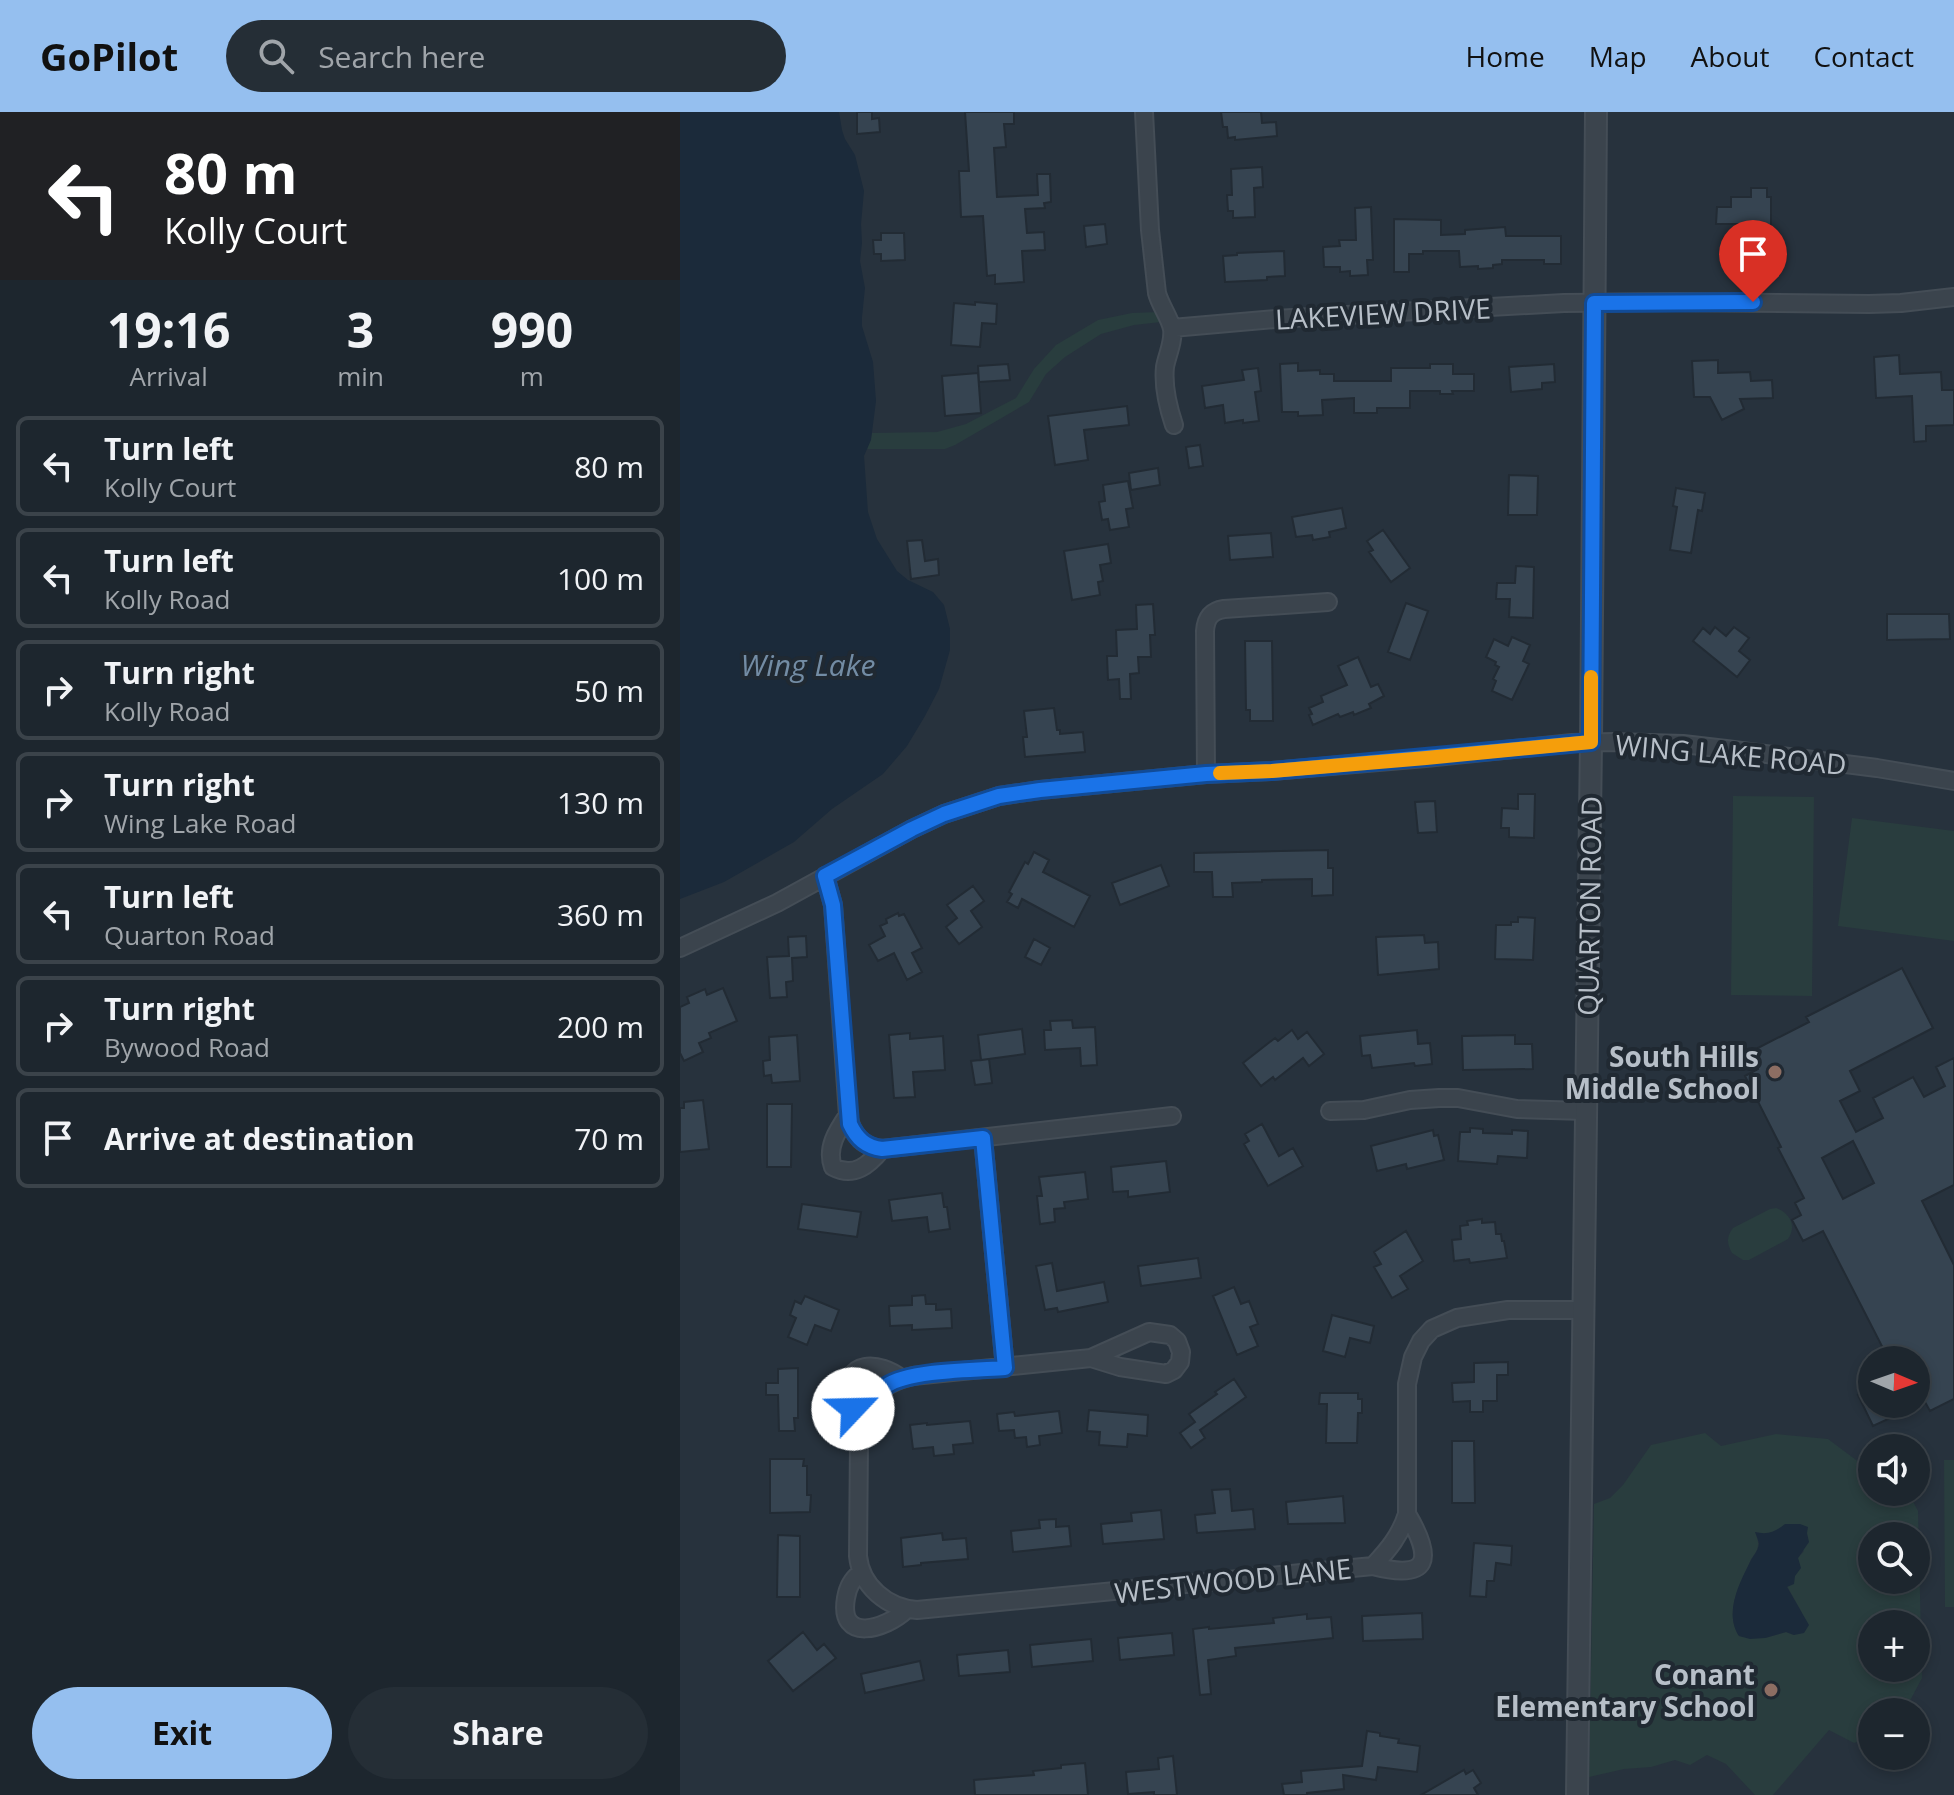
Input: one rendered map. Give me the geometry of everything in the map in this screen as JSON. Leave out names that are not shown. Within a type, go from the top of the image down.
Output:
[{"type":"street","points":[[1144,112],[1150,230],[1157,293],[1172,328],[1165,384],[1174,425]]},
{"type":"street","name":"QUARTON ROAD","points":[[1577,1795],[1596,112]]},
{"type":"street","name":"LAKEVIEW DRIVE","points":[[1172,328],[1275,319],[1564,303],[1869,304],[1954,297]]},
{"type":"street","points":[[1206,774],[1205,631],[1210,614],[1224,609],[1328,602]]},
{"type":"street","name":"WING LAKE ROAD","points":[[680,948],[777,903],[944,814],[986,800],[1040,790],[1591,742],[1683,744],[1877,768],[1954,781]]},
{"type":"street","points":[[825,876],[833,905],[848,1115],[859,1139],[873,1148],[882,1149],[1172,1116]]},
{"type":"street","points":[[1330,1111],[1364,1110],[1410,1100],[1458,1098],[1517,1109],[1586,1111]]},
{"type":"street","points":[[848,1115],[831,1147],[833,1167],[840,1171],[863,1168],[882,1149]]},
{"type":"street","points":[[983,1138],[1005,1368]]},
{"type":"street","name":"WESTWOOD LANE","points":[[906,1610],[1373,1566],[1394,1543],[1407,1514],[1407,1384],[1413,1357],[1421,1341],[1432,1329],[1457,1318],[1508,1310],[1583,1310]]},
{"type":"street","points":[[861,1572],[852,1579],[845,1605],[845,1614],[853,1626],[864,1629],[879,1626],[906,1610],[881,1597],[866,1583],[858,1556],[861,1422],[875,1395],[902,1379],[1091,1358],[1149,1332],[1170,1335],[1177,1341],[1181,1352],[1180,1362],[1166,1374],[1120,1367],[1091,1358]]},
{"type":"street","points":[[861,1422],[850,1397],[849,1388],[854,1374],[872,1365],[893,1371],[902,1379]]},
{"type":"street","points":[[1373,1566],[1400,1572],[1418,1568],[1422,1563],[1421,1541],[1407,1514]]},
{"type":"green space","points":[[1158,312],[1161,322],[1101,334],[1065,357],[1046,374],[1029,402],[955,445],[945,449],[867,449],[872,433],[937,432],[966,424],[1016,398],[1034,369],[1056,345],[1098,320],[1132,313]]},
{"type":"green space","points":[[1733,796],[1814,797],[1812,996],[1731,995]]},
{"type":"green space","points":[[1852,818],[1954,831],[1954,941],[1838,926]]},
{"type":"green space","points":[[1776,1208],[1791,1220],[1788,1239],[1749,1260],[1732,1253],[1728,1240],[1733,1228]]},
{"type":"green space","points":[[1705,1433],[1721,1446],[1776,1434],[1828,1439],[1858,1462],[1858,1506],[1915,1506],[1918,1511],[1918,1522],[1858,1522],[1858,1594],[1920,1594],[1920,1610],[1858,1610],[1858,1682],[1920,1682],[1911,1698],[1858,1698],[1858,1742],[1854,1743],[1829,1730],[1773,1795],[1755,1795],[1726,1764],[1707,1755],[1690,1765],[1675,1760],[1589,1777],[1594,1504],[1610,1498],[1651,1445]],"holes":[[[1755,1532],[1775,1532],[1804,1551],[1798,1558],[1800,1568],[1787,1586],[1802,1613],[1794,1635],[1786,1632],[1765,1638],[1739,1636],[1735,1627],[1735,1599],[1757,1550]]]},
{"type":"green space","points":[[1944,1460],[1954,1460],[1954,1607],[1945,1607]]},
{"type":"water","name":"Wing Lake","points":[[680,112],[839,112],[842,130],[855,155],[864,191],[860,261],[865,288],[862,326],[873,362],[876,401],[871,440],[864,456],[868,512],[877,539],[897,571],[933,592],[944,605],[950,629],[950,650],[939,689],[925,716],[907,746],[883,774],[832,809],[794,842],[724,882],[680,899]]},
{"type":"water","points":[[1785,1524],[1808,1527],[1809,1542],[1798,1558],[1801,1568],[1794,1584],[1787,1587],[1809,1625],[1804,1633],[1794,1635],[1786,1632],[1750,1639],[1739,1636],[1733,1608],[1758,1547],[1755,1532],[1771,1532]]},
{"type":"building","points":[[857,112],[872,112],[872,119],[879,118],[880,132],[857,134]]},
{"type":"building","points":[[965,112],[1014,112],[1014,124],[1004,124],[1006,147],[994,148],[997,197],[1038,195],[1037,174],[1050,174],[1051,202],[1044,203],[1045,208],[1025,209],[1027,233],[1044,232],[1045,250],[1022,251],[1024,282],[995,284],[995,275],[987,276],[983,216],[961,217],[959,171],[969,171]]},
{"type":"building","points":[[1221,112],[1261,112],[1262,123],[1276,122],[1277,136],[1228,138]]},
{"type":"building","points":[[1262,167],[1263,187],[1254,188],[1255,217],[1233,218],[1233,211],[1228,211],[1227,195],[1232,195],[1231,169]]},
{"type":"building","points":[[1751,188],[1767,188],[1767,197],[1771,197],[1771,230],[1749,230],[1749,224],[1716,224],[1717,207],[1731,207],[1731,197],[1751,197]]},
{"type":"building","points":[[1371,207],[1373,260],[1367,260],[1368,275],[1350,276],[1350,271],[1340,272],[1340,267],[1324,267],[1323,247],[1340,246],[1339,240],[1356,240],[1355,208]]},
{"type":"building","points":[[1394,219],[1441,220],[1441,235],[1505,227],[1506,236],[1561,236],[1561,264],[1544,264],[1544,260],[1502,260],[1502,264],[1493,265],[1493,268],[1478,269],[1478,266],[1460,267],[1459,251],[1423,251],[1423,254],[1409,254],[1409,272],[1394,272]]},
{"type":"building","points":[[1105,224],[1107,244],[1086,247],[1084,226]]},
{"type":"building","points":[[881,233],[904,233],[905,260],[881,261],[881,254],[874,254],[873,240],[881,240]]},
{"type":"building","points":[[1284,251],[1285,276],[1225,282],[1223,256]]},
{"type":"building","points":[[975,302],[997,304],[996,324],[982,323],[980,347],[951,345],[954,303],[975,305]]},
{"type":"building","points":[[1899,355],[1900,374],[1941,372],[1942,390],[1954,390],[1954,425],[1926,426],[1926,441],[1914,442],[1912,396],[1876,398],[1874,357]]},
{"type":"building","points":[[1718,360],[1718,373],[1750,372],[1751,381],[1772,380],[1773,398],[1740,399],[1744,409],[1722,420],[1710,397],[1694,397],[1692,361]]},
{"type":"building","points":[[1298,363],[1298,371],[1320,370],[1320,374],[1334,374],[1334,381],[1391,381],[1391,368],[1430,368],[1430,364],[1453,364],[1453,374],[1474,374],[1474,391],[1440,394],[1440,391],[1410,391],[1410,408],[1377,408],[1377,413],[1354,413],[1354,398],[1322,400],[1323,415],[1298,416],[1298,412],[1282,412],[1280,364]]},
{"type":"building","points":[[1008,364],[1010,380],[979,382],[978,366]]},
{"type":"building","points":[[1554,364],[1555,382],[1542,383],[1542,389],[1511,392],[1509,367]]},
{"type":"building","points":[[1258,368],[1261,391],[1255,392],[1259,421],[1225,423],[1223,405],[1205,408],[1202,386],[1244,380],[1242,370]]},
{"type":"building","points":[[978,373],[981,413],[945,416],[942,376]]},
{"type":"building","points":[[1127,406],[1129,425],[1084,430],[1088,460],[1055,465],[1048,416]]},
{"type":"building","points":[[1200,445],[1203,466],[1189,468],[1186,447]]},
{"type":"building","points":[[1158,468],[1160,485],[1131,490],[1129,473]]},
{"type":"building","points":[[1509,475],[1538,476],[1537,515],[1508,515]]},
{"type":"building","points":[[1128,481],[1133,508],[1126,509],[1129,527],[1110,530],[1108,519],[1102,520],[1099,502],[1105,501],[1103,485]]},
{"type":"building","points":[[1676,488],[1705,493],[1702,511],[1698,510],[1691,553],[1670,550],[1677,507],[1673,506]]},
{"type":"building","points":[[1342,508],[1346,528],[1329,532],[1330,537],[1313,540],[1312,535],[1296,537],[1292,517]]},
{"type":"building","points":[[1383,530],[1410,568],[1391,582],[1369,552],[1373,550],[1367,541]]},
{"type":"building","points":[[1271,533],[1273,557],[1230,560],[1228,536]]},
{"type":"building","points":[[922,540],[925,561],[938,559],[939,575],[911,579],[907,541]]},
{"type":"building","points":[[1108,544],[1111,563],[1100,565],[1103,581],[1098,582],[1100,595],[1072,600],[1064,551]]},
{"type":"building","points":[[1516,566],[1534,567],[1533,618],[1509,617],[1510,599],[1496,599],[1497,583],[1515,583]]},
{"type":"building","points":[[1406,603],[1428,611],[1410,660],[1388,652]]},
{"type":"building","points":[[1153,604],[1155,635],[1150,635],[1151,657],[1138,657],[1139,673],[1130,674],[1131,699],[1120,699],[1119,679],[1108,680],[1107,656],[1117,656],[1116,630],[1137,629],[1136,605]]},
{"type":"building","points":[[1887,614],[1949,614],[1950,639],[1887,640]]},
{"type":"building","points":[[1715,627],[1726,636],[1734,627],[1749,638],[1739,651],[1750,660],[1737,677],[1693,641],[1703,628],[1710,634]]},
{"type":"building","points":[[1512,637],[1530,645],[1523,661],[1529,664],[1512,700],[1492,691],[1499,667],[1486,657],[1494,639],[1508,646]]},
{"type":"building","points":[[1245,641],[1272,641],[1273,721],[1250,721],[1250,710],[1246,710]]},
{"type":"building","points":[[1358,657],[1371,687],[1378,684],[1384,696],[1369,704],[1371,708],[1354,715],[1353,712],[1340,717],[1338,714],[1313,725],[1309,708],[1323,702],[1321,696],[1347,685],[1338,666]]},
{"type":"building","points":[[1054,708],[1057,730],[1060,734],[1083,732],[1085,752],[1025,757],[1023,737],[1027,737],[1024,711]]},
{"type":"building","points":[[1518,794],[1535,794],[1534,838],[1509,837],[1509,828],[1501,828],[1502,808],[1518,809]]},
{"type":"building","points":[[1435,801],[1437,832],[1418,833],[1415,802]]},
{"type":"building","points":[[1328,850],[1328,868],[1333,868],[1333,895],[1312,896],[1312,879],[1232,883],[1233,897],[1213,897],[1212,872],[1194,872],[1194,853]]},
{"type":"building","points":[[1034,852],[1049,860],[1043,872],[1090,896],[1074,927],[1022,899],[1018,908],[1007,902],[1025,862],[1028,864]]},
{"type":"building","points":[[1161,865],[1169,886],[1120,905],[1112,883]]},
{"type":"building","points":[[973,886],[984,901],[971,911],[982,927],[959,944],[946,927],[957,918],[947,905]]},
{"type":"building","points":[[898,913],[899,916],[904,914],[922,948],[912,953],[922,972],[907,980],[894,953],[878,961],[869,945],[885,936],[880,926]]},
{"type":"building","points":[[1518,917],[1535,918],[1533,960],[1495,959],[1496,925],[1511,925],[1511,922],[1518,922]]},
{"type":"building","points":[[1424,935],[1425,943],[1438,942],[1439,969],[1378,975],[1376,937]]},
{"type":"building","points":[[806,936],[807,957],[792,958],[793,981],[786,982],[787,997],[770,998],[767,957],[789,956],[788,937]]},
{"type":"building","points":[[1034,939],[1050,948],[1041,965],[1025,957]]},
{"type":"building","points":[[1902,968],[1933,1028],[1850,1071],[1860,1091],[1840,1101],[1856,1132],[1883,1118],[1873,1098],[1913,1077],[1924,1097],[1945,1086],[1936,1067],[1954,1058],[1954,1185],[1922,1201],[1954,1265],[1954,1399],[1930,1411],[1930,1346],[1882,1346],[1823,1231],[1803,1241],[1792,1220],[1801,1215],[1795,1203],[1804,1198],[1745,1076],[1758,1069],[1750,1052],[1809,1022],[1806,1017]],"holes":[[[1853,1141],[1874,1183],[1843,1199],[1822,1158]]]},
{"type":"building","points":[[723,988],[737,1021],[709,1033],[711,1038],[699,1043],[703,1052],[684,1061],[680,1053],[680,1007],[689,1003],[687,997],[705,989],[707,995]]},
{"type":"building","points":[[1072,1020],[1073,1028],[1095,1027],[1097,1065],[1081,1066],[1080,1048],[1045,1050],[1044,1030],[1051,1030],[1050,1021]]},
{"type":"building","points":[[1022,1029],[1025,1054],[981,1060],[978,1035]]},
{"type":"building","points":[[1292,1030],[1298,1039],[1307,1032],[1324,1054],[1309,1066],[1303,1058],[1275,1080],[1273,1077],[1261,1086],[1243,1063],[1275,1038],[1278,1041]]},
{"type":"building","points":[[1417,1030],[1418,1044],[1430,1043],[1432,1064],[1372,1068],[1370,1055],[1362,1056],[1360,1036]]},
{"type":"building","points":[[910,1033],[910,1039],[943,1036],[945,1070],[913,1072],[915,1097],[894,1098],[889,1035]]},
{"type":"building","points":[[797,1035],[800,1081],[772,1083],[771,1075],[764,1076],[763,1061],[770,1060],[769,1037]]},
{"type":"building","points":[[1515,1035],[1515,1044],[1532,1044],[1533,1069],[1463,1070],[1462,1036]]},
{"type":"building","points":[[989,1059],[992,1083],[975,1085],[971,1061]]},
{"type":"building","points":[[703,1100],[709,1149],[680,1152],[680,1108],[684,1108],[684,1102]]},
{"type":"building","points":[[767,1104],[792,1104],[791,1167],[767,1167]]},
{"type":"building","points":[[1262,1124],[1279,1156],[1293,1148],[1303,1166],[1268,1186],[1244,1144],[1249,1141],[1245,1134]]},
{"type":"building","points":[[1470,1128],[1483,1129],[1483,1133],[1528,1131],[1527,1158],[1498,1156],[1497,1164],[1458,1161],[1460,1132],[1470,1132]]},
{"type":"building","points":[[1433,1130],[1434,1136],[1438,1135],[1444,1160],[1407,1169],[1406,1164],[1377,1171],[1371,1146]]},
{"type":"building","points":[[1166,1161],[1170,1192],[1128,1197],[1128,1191],[1113,1192],[1111,1167]]},
{"type":"building","points":[[1085,1172],[1088,1199],[1064,1202],[1065,1208],[1054,1209],[1055,1222],[1040,1224],[1037,1196],[1042,1196],[1039,1177]]},
{"type":"building","points":[[942,1193],[950,1229],[929,1232],[927,1217],[892,1221],[889,1200]]},
{"type":"building","points":[[802,1204],[861,1212],[857,1237],[798,1229]]},
{"type":"building","points":[[1482,1219],[1482,1223],[1495,1222],[1496,1234],[1501,1234],[1507,1258],[1470,1263],[1469,1259],[1454,1261],[1452,1240],[1461,1239],[1460,1226],[1468,1225],[1467,1221]]},
{"type":"building","points":[[1406,1231],[1423,1261],[1400,1276],[1408,1289],[1392,1298],[1374,1267],[1381,1264],[1374,1252]]},
{"type":"building","points":[[1198,1258],[1201,1278],[1141,1286],[1138,1266]]},
{"type":"building","points":[[1052,1263],[1057,1291],[1104,1282],[1108,1302],[1058,1312],[1057,1308],[1045,1310],[1036,1266]]},
{"type":"building","points":[[1234,1287],[1241,1304],[1249,1301],[1258,1324],[1250,1327],[1258,1346],[1237,1355],[1213,1296]]},
{"type":"building","points":[[925,1295],[926,1304],[936,1304],[936,1310],[951,1309],[952,1328],[912,1330],[912,1325],[890,1326],[889,1306],[912,1305],[912,1296]]},
{"type":"building","points":[[805,1296],[839,1310],[831,1331],[815,1325],[807,1345],[788,1337],[796,1318],[790,1315],[795,1301],[801,1304]]},
{"type":"building","points":[[1332,1315],[1374,1326],[1370,1343],[1350,1338],[1345,1357],[1323,1351]]},
{"type":"building","points":[[1508,1362],[1508,1375],[1497,1375],[1497,1401],[1483,1401],[1483,1412],[1470,1412],[1470,1401],[1453,1402],[1452,1383],[1474,1382],[1474,1363]]},
{"type":"building","points":[[798,1368],[795,1431],[779,1431],[778,1395],[766,1395],[766,1383],[778,1383],[778,1369]]},
{"type":"building","points":[[1234,1379],[1246,1397],[1200,1430],[1205,1438],[1191,1448],[1180,1433],[1195,1422],[1189,1414]]},
{"type":"building","points":[[1320,1393],[1358,1393],[1358,1399],[1362,1399],[1362,1413],[1358,1413],[1357,1443],[1326,1443],[1327,1404],[1319,1404]]},
{"type":"building","points":[[1089,1410],[1148,1415],[1147,1436],[1128,1434],[1127,1447],[1099,1445],[1100,1432],[1087,1431]]},
{"type":"building","points":[[1059,1411],[1062,1433],[1039,1436],[1040,1445],[1027,1447],[1026,1437],[1015,1438],[1014,1430],[999,1431],[997,1414],[1014,1412],[1015,1416]]},
{"type":"building","points":[[1869,1418],[1890,1418],[1873,1426]]},
{"type":"building","points":[[970,1421],[973,1443],[953,1445],[954,1454],[934,1456],[933,1447],[913,1449],[910,1425]]},
{"type":"building","points":[[1452,1441],[1474,1441],[1475,1503],[1452,1503]]},
{"type":"building","points":[[770,1459],[804,1459],[803,1466],[807,1466],[807,1495],[811,1495],[810,1512],[770,1513]]},
{"type":"building","points":[[1230,1489],[1232,1511],[1253,1509],[1255,1529],[1197,1533],[1195,1515],[1215,1513],[1212,1490]]},
{"type":"building","points":[[1343,1496],[1345,1523],[1288,1524],[1286,1502]]},
{"type":"building","points":[[1161,1510],[1164,1539],[1103,1544],[1101,1524],[1132,1521],[1131,1513]]},
{"type":"building","points":[[1056,1519],[1056,1527],[1069,1526],[1071,1546],[1013,1552],[1011,1531],[1040,1528],[1039,1520]]},
{"type":"building","points":[[942,1533],[943,1540],[966,1538],[968,1559],[903,1567],[901,1538]]},
{"type":"building","points":[[778,1535],[800,1536],[800,1597],[777,1597]]},
{"type":"building","points":[[1474,1543],[1512,1546],[1511,1565],[1496,1563],[1494,1581],[1487,1581],[1486,1597],[1470,1596]]},
{"type":"building","points":[[1422,1613],[1423,1639],[1363,1641],[1362,1616]]},
{"type":"building","points":[[1307,1614],[1307,1619],[1331,1617],[1333,1638],[1235,1648],[1236,1656],[1208,1660],[1211,1694],[1200,1695],[1193,1629],[1274,1623],[1273,1618]]},
{"type":"building","points":[[803,1632],[817,1650],[824,1644],[836,1658],[793,1691],[768,1661]]},
{"type":"building","points":[[1172,1633],[1174,1655],[1120,1660],[1118,1638]]},
{"type":"building","points":[[1091,1639],[1093,1661],[1032,1667],[1030,1645]]},
{"type":"building","points":[[1008,1650],[1010,1672],[959,1676],[957,1655]]},
{"type":"building","points":[[920,1661],[924,1680],[865,1693],[861,1674]]},
{"type":"building","points":[[1367,1731],[1399,1739],[1398,1743],[1420,1746],[1417,1772],[1378,1767],[1376,1780],[1343,1775],[1344,1789],[1284,1795],[1282,1784],[1302,1782],[1301,1771],[1362,1766]]},
{"type":"building","points":[[1173,1756],[1177,1795],[1154,1795],[1154,1792],[1128,1794],[1126,1772],[1159,1769],[1158,1758]]},
{"type":"building","points":[[1085,1763],[1088,1795],[975,1795],[974,1780],[1034,1775],[1033,1771]]},
{"type":"building","points":[[1464,1770],[1466,1774],[1473,1770],[1481,1783],[1474,1788],[1478,1795],[1421,1795]]},
{"type":"slow traffic","points":[[1220,773],[1591,742],[1591,677]]},
{"type":"place","name":"South Hills Middle School","points":[[1775,1072]]},
{"type":"place","name":"Conant Elementary School","points":[[1771,1690]]},
{"type":"route","points":[[853,1409],[861,1422],[875,1395],[902,1379],[1005,1368],[983,1138],[882,1149],[866,1145],[850,1124],[833,905],[825,876],[944,814],[999,796],[1206,774],[1272,771],[1591,742],[1594,303],[1753,302]]}]
